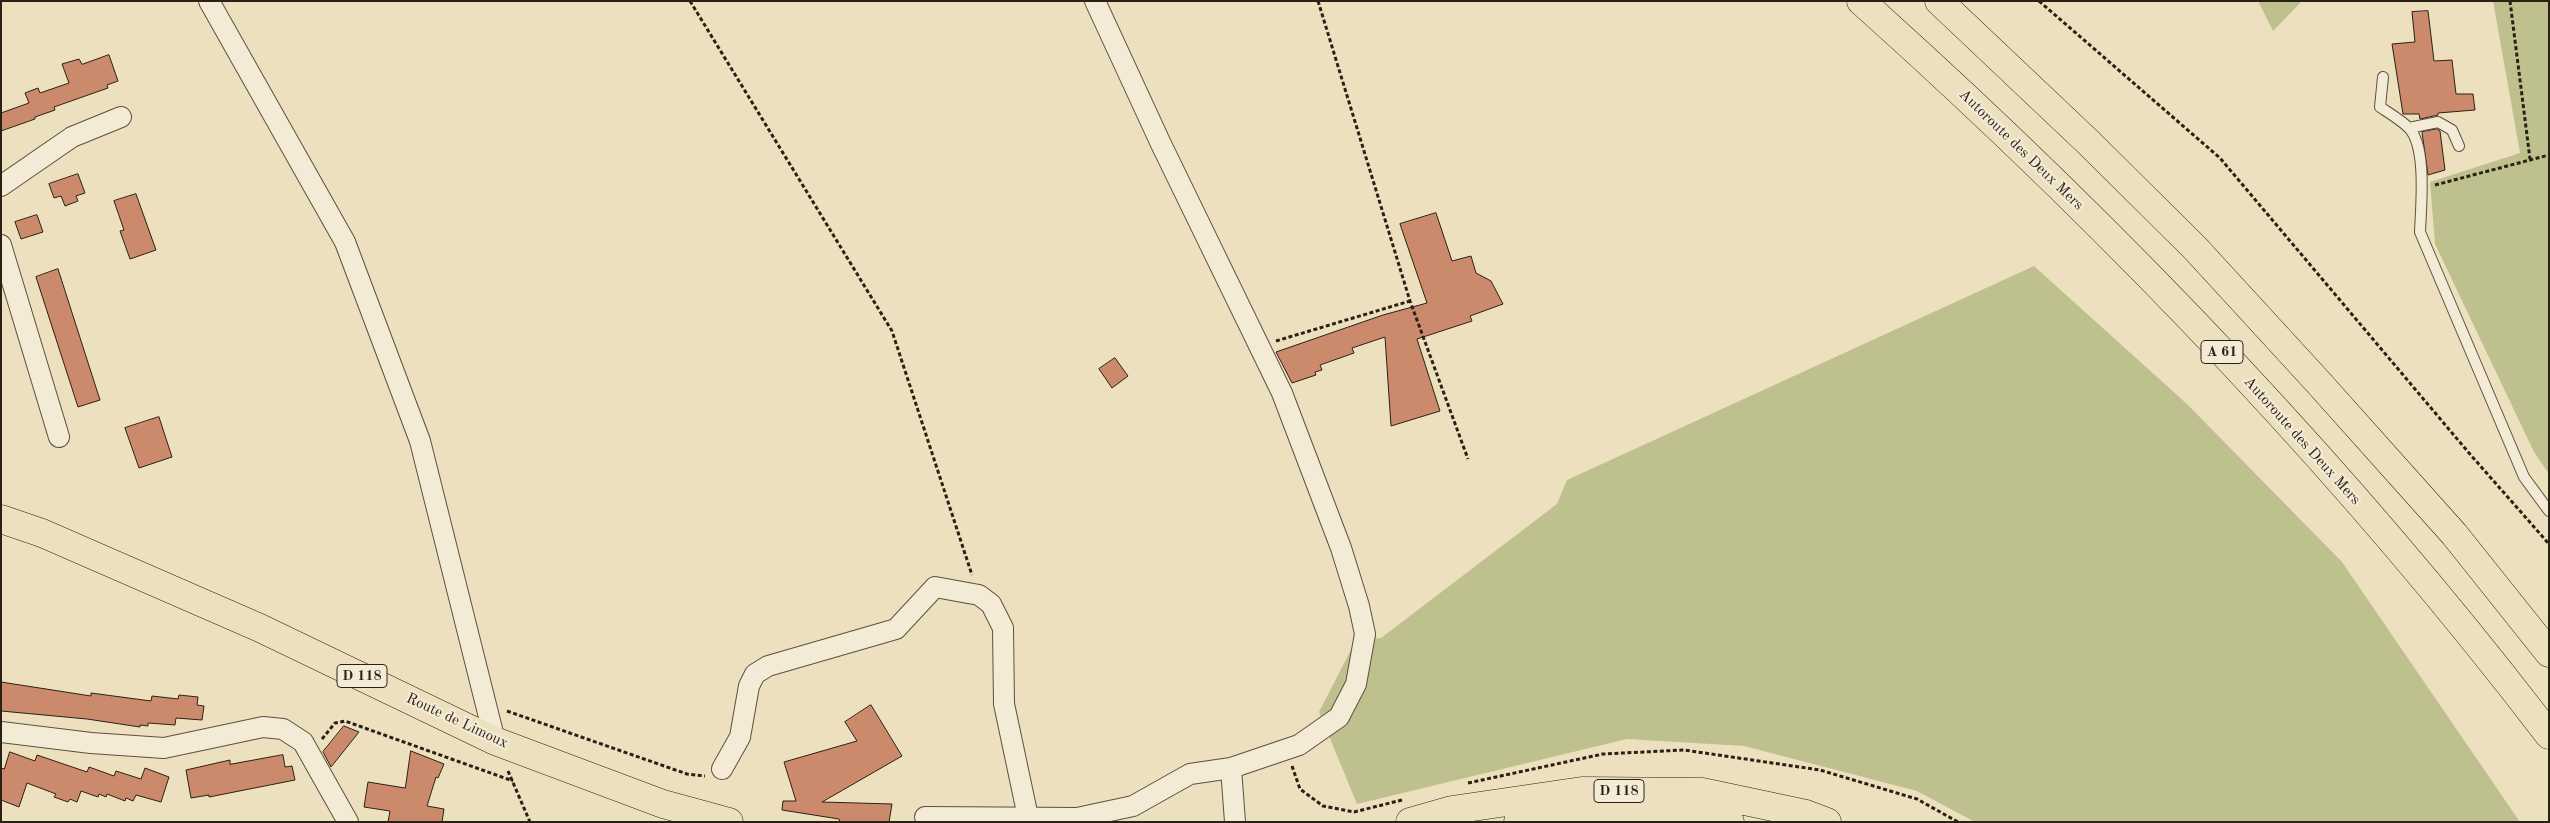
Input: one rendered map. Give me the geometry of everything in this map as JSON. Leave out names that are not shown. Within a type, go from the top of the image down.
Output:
[{"type":"main road","name":"Autoroute des Deux Mers","points":[[1860,1],[2054,180],[2161,287],[2280,415],[2414,567],[2549,735]]},
{"type":"main road","points":[[1939,1],[2088,142],[2195,248],[2454,534],[2549,652]]},
{"type":"main road","name":"D 118","points":[[1,520],[42,533]]},
{"type":"main road","points":[[1,532],[42,533]]},
{"type":"main road","name":"Route de Limoux","points":[[42,533],[260,628],[495,740],[596,780],[684,811],[729,822]]},
{"type":"main road","name":"D 118","points":[[1410,822],[1452,810],[1582,791],[1702,792],[1806,814],[1827,822]]},
{"type":"main road","name":"D 118","points":[[1518,822],[1537,817],[1610,813],[1699,815],[1730,822]]},
{"type":"street","points":[[209,1],[344,242],[420,441],[495,740]]},
{"type":"street","points":[[925,817],[1077,818],[1133,806],[1190,774],[1231,768],[1299,744],[1339,717],[1356,684],[1365,634],[1359,606],[1341,548],[1282,394],[1161,144],[1095,1]]},
{"type":"street","points":[[1,186],[72,137],[121,117]]},
{"type":"street","points":[[1,245],[60,437]]},
{"type":"street","points":[[722,769],[740,738],[749,686],[755,674],[768,666],[896,629],[935,587],[979,595],[991,604],[1003,628],[1004,704],[1028,817]]},
{"type":"street","points":[[1,732],[91,743],[164,748],[263,727],[283,729],[303,742],[348,822]]},
{"type":"street","points":[[1231,768],[1236,822]]},
{"type":"lane","points":[[2383,77],[2380,106],[2409,128],[2418,142],[2422,189],[2420,232],[2524,477],[2549,511]]},
{"type":"lane","points":[[2409,128],[2438,122],[2452,130],[2459,146]]},
{"type":"path","points":[[690,1],[892,331],[979,595]]},
{"type":"path","points":[[1318,1],[1410,301],[1468,459]]},
{"type":"path","points":[[2040,1],[2220,158],[2469,453],[2549,544]]},
{"type":"path","points":[[2510,1],[2530,159]]},
{"type":"path","points":[[2422,189],[2549,155]]},
{"type":"path","points":[[1259,346],[1410,301]]},
{"type":"path","points":[[485,703],[687,774],[706,776],[722,769]]},
{"type":"path","points":[[309,754],[335,723],[345,721],[513,781]]},
{"type":"path","points":[[495,740],[530,822]]},
{"type":"green space","points":[[2258,1],[2302,1],[2273,31]]},
{"type":"green space","points":[[2493,1],[2549,1],[2549,474],[2534,452],[2435,244],[2430,182],[2520,153]]},
{"type":"green space","points":[[2034,266],[2187,404],[2342,562],[2520,822],[1975,822],[1917,791],[1744,746],[1627,739],[1357,804],[1319,712],[1356,640],[1381,638],[1557,504],[1567,480]]},
{"type":"building","points":[[2428,11],[2434,61],[2452,60],[2456,94],[2473,94],[2475,110],[2438,113],[2438,115],[2420,119],[2419,114],[2403,114],[2392,44],[2415,42],[2412,12]]},
{"type":"building","points":[[109,55],[118,81],[107,85],[108,88],[54,107],[55,110],[1,131],[1,113],[29,103],[25,93],[38,88],[40,93],[69,83],[62,64],[79,59],[82,64]]},
{"type":"building","points":[[2437,129],[2440,131],[2445,170],[2428,175],[2422,132]]},
{"type":"building","points":[[78,174],[85,193],[76,196],[78,201],[65,206],[61,196],[54,198],[49,184]]},
{"type":"building","points":[[136,194],[156,250],[130,259],[120,231],[124,230],[114,201]]},
{"type":"building","points":[[1436,213],[1452,261],[1471,256],[1476,273],[1491,281],[1503,304],[1470,316],[1472,321],[1417,339],[1440,411],[1391,426],[1385,337],[1352,348],[1354,353],[1320,365],[1322,370],[1315,372],[1316,375],[1292,383],[1276,352],[1383,315],[1427,303],[1400,224]]},
{"type":"building","points":[[37,215],[43,232],[21,239],[15,222]]},
{"type":"building","points":[[58,269],[100,400],[78,407],[36,277]]},
{"type":"building","points":[[1115,358],[1128,376],[1112,388],[1099,369]]},
{"type":"building","points":[[159,417],[172,457],[139,468],[125,428]]},
{"type":"building","points":[[1,682],[91,696],[91,693],[151,701],[152,696],[178,699],[179,695],[198,697],[197,705],[204,706],[202,720],[176,718],[175,725],[148,723],[148,726],[140,725],[140,727],[87,719],[1,711]]},
{"type":"building","points":[[871,705],[902,756],[822,802],[892,804],[889,822],[840,822],[839,819],[782,810],[783,801],[796,801],[784,762],[857,741],[845,722]]},
{"type":"building","points":[[344,726],[359,732],[331,767],[323,752]]},
{"type":"building","points":[[411,751],[444,764],[438,778],[436,777],[427,806],[444,809],[442,822],[388,822],[390,811],[364,807],[368,782],[405,788]]},
{"type":"building","points":[[10,752],[35,761],[37,755],[87,772],[89,767],[114,776],[116,771],[141,779],[145,768],[169,777],[161,802],[136,795],[133,801],[126,798],[125,801],[107,794],[106,797],[99,794],[98,797],[81,791],[77,802],[70,799],[68,802],[54,797],[56,794],[27,783],[19,807],[1,800],[1,768],[4,769]]},
{"type":"building","points":[[283,755],[285,767],[292,766],[295,780],[209,797],[209,795],[191,798],[186,770],[230,760],[230,764]]}]
